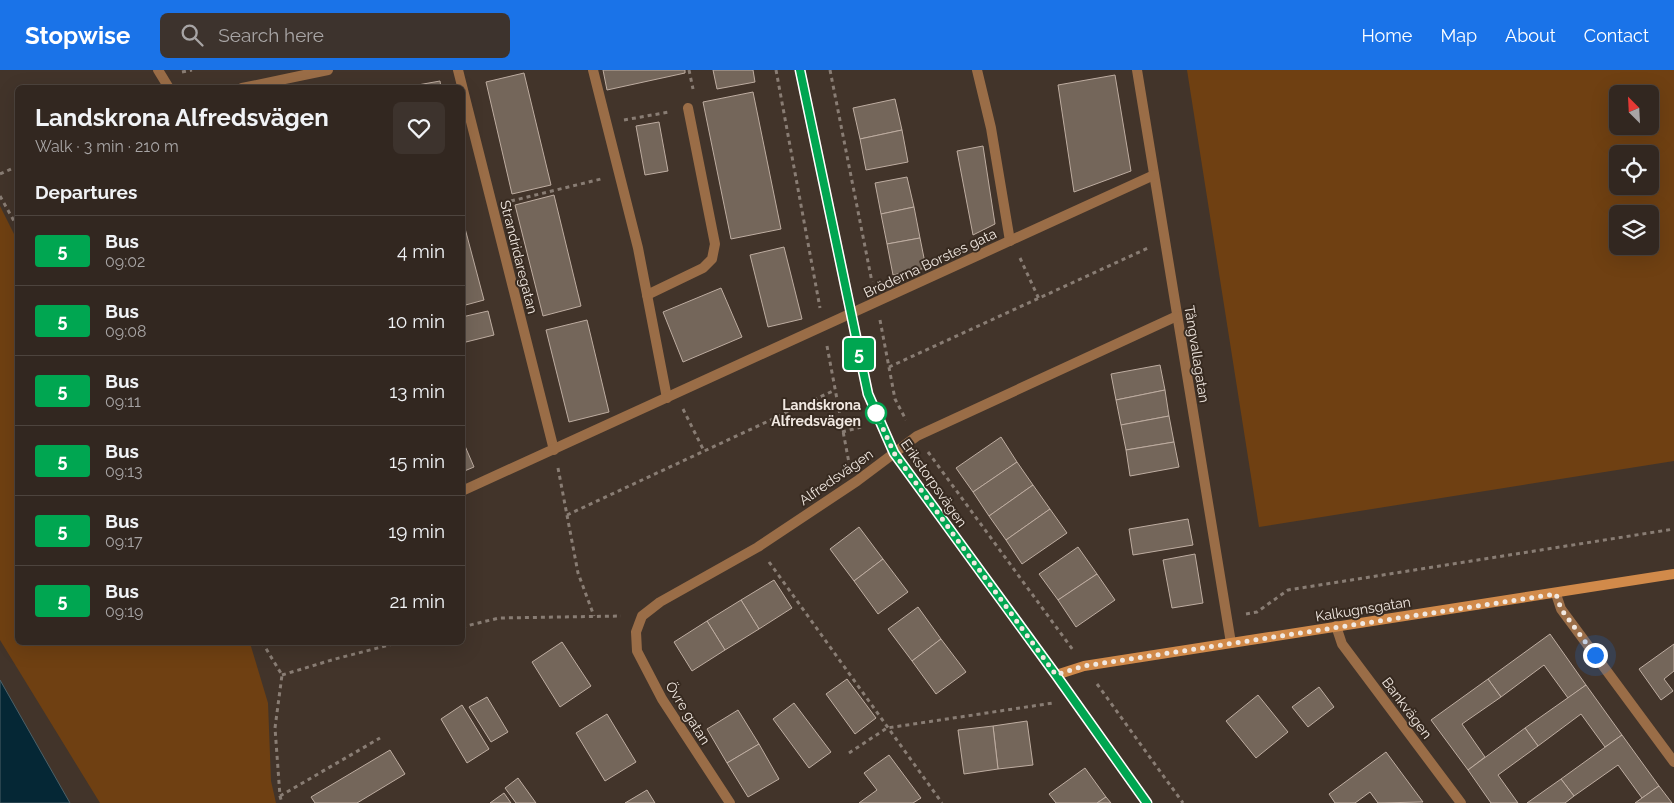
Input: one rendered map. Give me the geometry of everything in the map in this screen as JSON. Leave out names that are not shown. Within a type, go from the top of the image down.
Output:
[{"type":"street","points":[[158,70],[167,85]]},
{"type":"street","points":[[256,85],[328,70]]},
{"type":"street","name":"Strandridaregatan","points":[[458,70],[462,85]]},
{"type":"street","points":[[592,70],[638,248],[667,398]]},
{"type":"street","name":"Erikstorpsvägen","points":[[800,70],[868,394],[894,453],[1147,803]]},
{"type":"street","points":[[977,70],[991,128],[1010,241]]},
{"type":"street","name":"Tångvallagatan","points":[[1137,70],[1231,643]]},
{"type":"street","name":"Strandridaregatan","points":[[465,98],[554,450]]},
{"type":"street","points":[[647,294],[703,268],[712,259],[716,244],[688,108]]},
{"type":"street","name":"Bröderna Borstes gata","points":[[465,490],[1154,175]]},
{"type":"street","name":"Alfredsvägen","points":[[642,616],[660,602],[758,547],[857,481],[917,436],[1177,316]]},
{"type":"street","name":"Kalkugnsgatan","points":[[1056,675],[1084,666],[1336,626],[1556,594],[1674,574]]},
{"type":"street","points":[[1556,594],[1561,609],[1674,762]]},
{"type":"street","name":"Övre gatan","points":[[642,616],[636,632],[636,651],[662,699],[730,803]]},
{"type":"street","name":"Bankvägen","points":[[1336,626],[1342,644],[1461,803]]},
{"type":"path","points":[[776,70],[846,449],[857,481]]},
{"type":"path","points":[[830,70],[895,400],[917,436],[1183,803]]},
{"type":"path","points":[[606,123],[688,108]]},
{"type":"path","points":[[0,174],[15,167]]},
{"type":"path","points":[[492,206],[619,174]]},
{"type":"path","points":[[0,196],[15,223]]},
{"type":"path","points":[[889,367],[1153,246]]},
{"type":"path","points":[[1018,253],[1039,299]]},
{"type":"path","points":[[567,516],[835,390]]},
{"type":"path","points":[[682,408],[704,451]]},
{"type":"path","points":[[554,450],[578,573],[594,616]]},
{"type":"path","points":[[1226,617],[1257,612],[1288,590],[1674,529]]},
{"type":"path","points":[[758,547],[942,803]]},
{"type":"path","points":[[465,626],[499,618],[642,616]]},
{"type":"path","points":[[264,645],[282,675],[275,728],[282,803]]},
{"type":"path","points":[[282,675],[389,645]]},
{"type":"path","points":[[849,753],[887,728],[1073,700]]},
{"type":"path","points":[[280,796],[380,738]]},
{"type":"shaded area","points":[[1187,70],[1674,70],[1674,461],[1259,527]]},
{"type":"shaded area","points":[[0,206],[15,236],[15,645],[251,645],[268,703],[271,781],[276,803],[100,803],[0,640]]},
{"type":"water","points":[[0,680],[70,803],[0,803]]},
{"type":"building","points":[[603,70],[685,70],[685,73],[607,90]]},
{"type":"building","points":[[713,70],[753,70],[755,82],[717,89]]},
{"type":"building","points":[[524,73],[551,185],[512,194],[486,82]]},
{"type":"building","points":[[1115,75],[1131,171],[1074,192],[1058,85]]},
{"type":"building","points":[[440,81],[441,85],[418,85]]},
{"type":"building","points":[[753,92],[781,229],[731,239],[703,102]]},
{"type":"building","points":[[895,99],[902,130],[860,139],[853,108]]},
{"type":"building","points":[[659,122],[668,171],[645,175],[636,126]]},
{"type":"building","points":[[902,130],[908,162],[866,170],[860,139]]},
{"type":"building","points":[[983,146],[995,224],[973,235],[957,151]]},
{"type":"building","points":[[907,177],[914,207],[881,214],[875,183]]},
{"type":"building","points":[[554,195],[581,306],[543,316],[515,205]]},
{"type":"building","points":[[914,207],[920,238],[887,244],[881,214]]},
{"type":"building","points":[[465,228],[484,300],[465,305]]},
{"type":"building","points":[[920,238],[926,268],[893,275],[887,244]]},
{"type":"building","points":[[784,247],[802,319],[768,327],[750,255]]},
{"type":"building","points":[[721,288],[742,337],[683,362],[663,312]]},
{"type":"building","points":[[488,311],[494,335],[465,342],[465,316]]},
{"type":"building","points":[[587,320],[609,412],[569,422],[546,330]]},
{"type":"building","points":[[1160,365],[1165,390],[1116,400],[1111,374]]},
{"type":"building","points":[[1165,390],[1169,416],[1121,425],[1116,400]]},
{"type":"building","points":[[1169,416],[1174,442],[1126,450],[1121,425]]},
{"type":"building","points":[[1001,437],[1017,462],[973,492],[956,468]]},
{"type":"building","points":[[1174,442],[1179,467],[1130,476],[1126,450]]},
{"type":"building","points":[[465,446],[474,467],[465,471]]},
{"type":"building","points":[[1017,462],[1033,485],[989,516],[973,492]]},
{"type":"building","points":[[1033,485],[1050,509],[1006,540],[989,516]]},
{"type":"building","points":[[1050,509],[1067,533],[1022,564],[1006,540]]},
{"type":"building","points":[[1188,519],[1193,545],[1133,555],[1129,529]]},
{"type":"building","points":[[859,527],[883,559],[854,581],[830,549]]},
{"type":"building","points":[[1078,547],[1097,574],[1058,600],[1039,574]]},
{"type":"building","points":[[1195,554],[1203,603],[1172,608],[1163,560]]},
{"type":"building","points":[[883,559],[908,592],[878,614],[854,581]]},
{"type":"building","points":[[1097,574],[1115,600],[1076,627],[1058,600]]},
{"type":"building","points":[[774,580],[792,608],[759,629],[741,600]]},
{"type":"building","points":[[741,600],[759,629],[725,650],[707,621]]},
{"type":"building","points":[[918,607],[941,639],[912,661],[888,629]]},
{"type":"building","points":[[707,621],[725,650],[692,671],[674,642]]},
{"type":"building","points":[[1550,634],[1586,685],[1568,698],[1544,665],[1501,697],[1488,679]]},
{"type":"building","points":[[941,639],[966,672],[936,694],[912,661]]},
{"type":"building","points":[[562,642],[591,686],[560,707],[532,662]]},
{"type":"building","points":[[1674,644],[1674,671],[1664,679],[1673,691],[1661,700],[1639,669]]},
{"type":"building","points":[[847,679],[876,718],[855,734],[826,694]]},
{"type":"building","points":[[1488,679],[1501,697],[1462,724],[1485,757],[1468,770],[1431,720]]},
{"type":"building","points":[[1586,685],[1622,735],[1605,747],[1581,714],[1538,746],[1525,728]]},
{"type":"building","points":[[1319,687],[1334,707],[1308,727],[1292,707]]},
{"type":"building","points":[[1258,695],[1288,732],[1256,758],[1226,721]]},
{"type":"building","points":[[487,697],[508,732],[491,742],[469,707]]},
{"type":"building","points":[[794,703],[831,752],[809,768],[773,719]]},
{"type":"building","points":[[462,705],[489,749],[467,763],[441,719]]},
{"type":"building","points":[[738,710],[759,744],[727,763],[707,729]]},
{"type":"building","points":[[607,714],[636,762],[605,781],[576,733]]},
{"type":"building","points":[[1027,721],[1033,765],[998,769],[993,726]]},
{"type":"building","points":[[993,726],[998,769],[964,774],[958,730]]},
{"type":"building","points":[[1525,728],[1538,746],[1498,775],[1518,803],[1491,803],[1468,770]]},
{"type":"building","points":[[1622,735],[1659,786],[1642,798],[1618,765],[1574,796],[1561,779]]},
{"type":"building","points":[[759,744],[779,779],[748,797],[727,763]]},
{"type":"building","points":[[390,750],[405,774],[357,803],[315,803],[311,797]]},
{"type":"building","points":[[1386,752],[1423,802],[1378,803],[1370,792],[1355,803],[1335,803],[1329,794]]},
{"type":"building","points":[[889,755],[921,798],[913,803],[859,803],[877,790],[864,773]]},
{"type":"building","points":[[1085,768],[1106,797],[1097,803],[1056,803],[1049,794]]},
{"type":"building","points":[[518,778],[536,803],[516,803],[505,788]]},
{"type":"building","points":[[1561,779],[1574,796],[1565,803],[1527,803]]},
{"type":"building","points":[[1659,786],[1672,803],[1635,803],[1642,798]]},
{"type":"building","points":[[647,790],[655,803],[625,803]]},
{"type":"building","points":[[504,793],[511,803],[490,803]]},
{"type":"building","points":[[1106,797],[1111,803],[1097,803]]},
{"type":"bus line","name":"5","points":[[800,70],[868,394],[894,453],[1147,803]]},
{"type":"place","name":"Landskrona Alfredsvägen","points":[[876,413]]},
{"type":"route","points":[[876,413],[894,453],[1056,675],[1084,666],[1336,626],[1556,594],[1561,609],[1595,655]]}]
